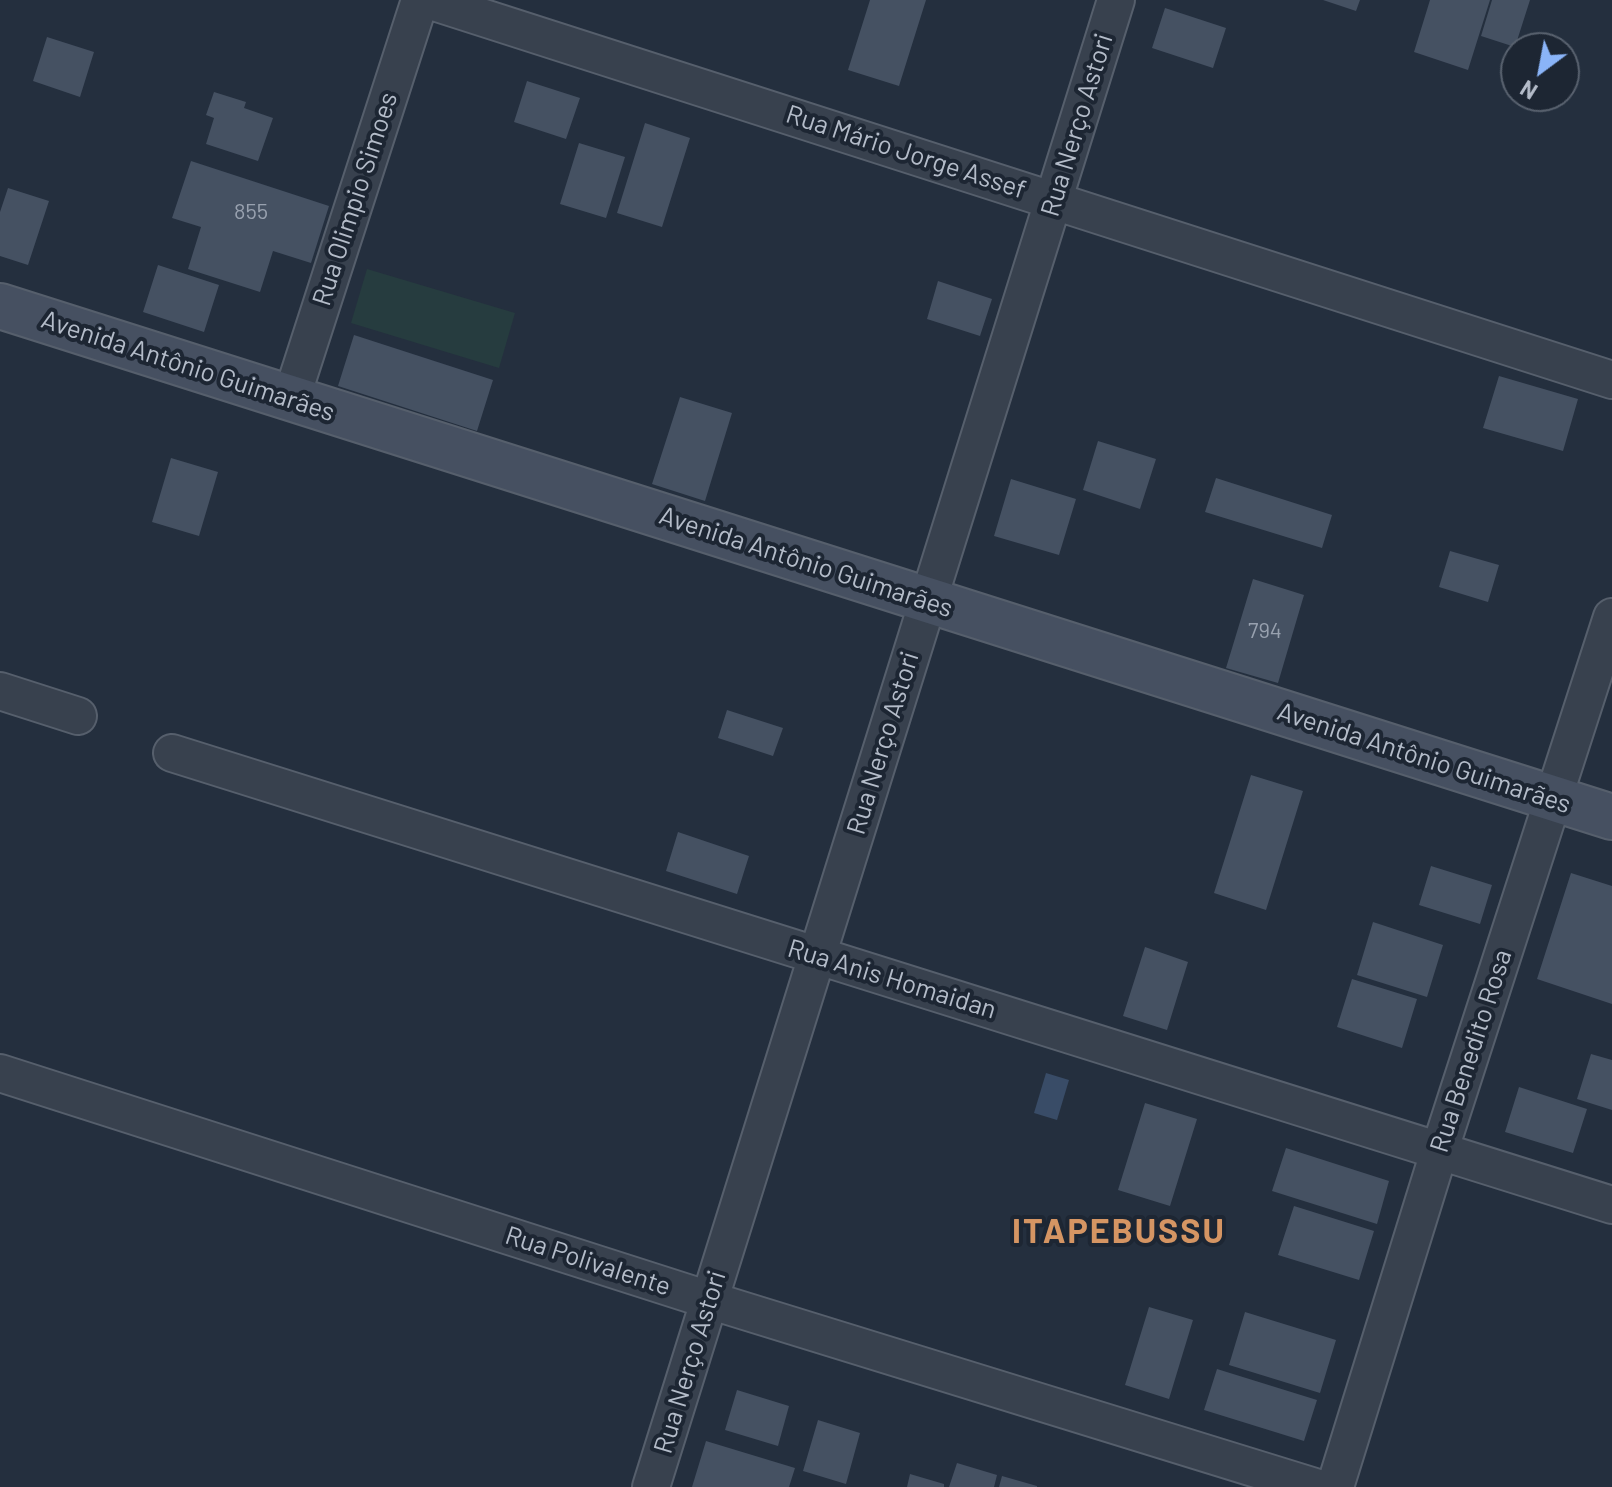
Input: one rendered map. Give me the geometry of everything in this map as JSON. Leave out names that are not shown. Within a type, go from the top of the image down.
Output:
[{"type":"street","name":"Rua Olimpio Simoes","points":[[291,399],[420,0]]},
{"type":"street","name":"Rua Mário Jorge Assef","points":[[428,0],[1612,380]]},
{"type":"street","name":"Rua Nerço Astori","points":[[651,1487],[1116,0]]},
{"type":"street","name":"Avenida Antônio Guimarães","points":[[0,306],[1612,817]]},
{"type":"street","name":"Rua Benedito Rosa","points":[[1335,1487],[1439,1152],[1612,617]]},
{"type":"street","points":[[0,691],[78,716]]},
{"type":"street","name":"Rua Anis Homaidan","points":[[172,753],[1612,1205]]},
{"type":"street","name":"Rua Polivalente","points":[[0,1073],[709,1300],[1315,1487]]},
{"type":"green space","points":[[367,269],[515,313],[499,368],[351,323]]},
{"type":"water","points":[[1046,1073],[1069,1080],[1057,1120],[1034,1113]]},
{"type":"building","points":[[870,0],[926,0],[899,86],[848,70]]},
{"type":"building","points":[[1323,0],[1360,0],[1356,11]]},
{"type":"building","points":[[1430,0],[1490,0],[1468,70],[1414,52]]},
{"type":"building","points":[[1492,0],[1530,0],[1520,32],[1500,32],[1500,42],[1481,36]]},
{"type":"building","points":[[1165,8],[1226,28],[1213,68],[1152,48]]},
{"type":"building","points":[[47,37],[94,52],[80,97],[33,81]]},
{"type":"building","points":[[527,81],[580,98],[566,139],[514,122]]},
{"type":"building","points":[[214,92],[246,102],[244,108],[273,118],[258,161],[206,144],[214,118],[206,115]]},
{"type":"building","points":[[645,123],[690,138],[662,227],[617,213]]},
{"type":"building","points":[[579,143],[625,157],[606,218],[560,204]]},
{"type":"building","points":[[191,161],[329,206],[311,263],[273,251],[260,292],[188,269],[201,227],[172,218]]},
{"type":"building","points":[[8,188],[49,201],[28,265],[0,256],[0,212]]},
{"type":"building","points":[[158,265],[219,285],[204,332],[143,312]]},
{"type":"building","points":[[938,281],[992,299],[980,336],[927,319]]},
{"type":"building","points":[[354,335],[493,380],[477,431],[338,386]]},
{"type":"building","points":[[1499,376],[1578,399],[1563,451],[1483,428]]},
{"type":"building","points":[[680,397],[732,413],[705,501],[652,484]]},
{"type":"building","points":[[1098,441],[1156,459],[1140,509],[1083,490]]},
{"type":"building","points":[[171,458],[218,472],[199,536],[152,522]]},
{"type":"building","points":[[1216,478],[1332,515],[1322,548],[1205,512]]},
{"type":"building","points":[[1011,479],[1076,499],[1059,555],[994,536]]},
{"type":"building","points":[[1450,551],[1499,565],[1488,602],[1439,587]]},
{"type":"building","points":[[1253,579],[1304,595],[1278,683],[1226,668]]},
{"type":"building","points":[[727,710],[783,728],[773,756],[718,738]]},
{"type":"building","points":[[1251,775],[1303,791],[1266,910],[1214,893]]},
{"type":"building","points":[[678,832],[749,856],[737,894],[666,871]]},
{"type":"building","points":[[1431,866],[1492,885],[1480,924],[1419,905]]},
{"type":"building","points":[[1571,873],[1612,886],[1612,1004],[1537,979]]},
{"type":"building","points":[[1373,922],[1443,945],[1427,997],[1357,975]]},
{"type":"building","points":[[1145,947],[1188,962],[1167,1030],[1123,1016]]},
{"type":"building","points":[[1352,979],[1417,999],[1402,1048],[1337,1027]]},
{"type":"building","points":[[1591,1054],[1612,1060],[1612,1110],[1577,1099]]},
{"type":"building","points":[[1519,1087],[1587,1109],[1573,1153],[1505,1132]]},
{"type":"building","points":[[1145,1103],[1197,1119],[1170,1206],[1118,1190]]},
{"type":"building","points":[[1286,1148],[1389,1181],[1377,1224],[1272,1191]]},
{"type":"building","points":[[1294,1206],[1374,1231],[1359,1280],[1278,1255]]},
{"type":"building","points":[[1149,1307],[1193,1320],[1169,1399],[1125,1385]]},
{"type":"building","points":[[1245,1312],[1336,1340],[1320,1393],[1229,1365]]},
{"type":"building","points":[[1217,1369],[1317,1400],[1304,1441],[1204,1410]]},
{"type":"building","points":[[737,1390],[789,1406],[778,1446],[725,1430]]},
{"type":"building","points":[[818,1420],[860,1433],[846,1484],[803,1471]]},
{"type":"building","points":[[706,1441],[795,1468],[789,1487],[692,1487]]},
{"type":"building","points":[[957,1463],[997,1475],[994,1487],[949,1487]]},
{"type":"building","points":[[910,1474],[944,1484],[944,1487],[907,1487]]},
{"type":"building","points":[[1002,1476],[1037,1486],[1037,1487],[999,1487]]},
{"type":"district","name":"ITAPEBUSSU","points":[[1119,1232]]}]
